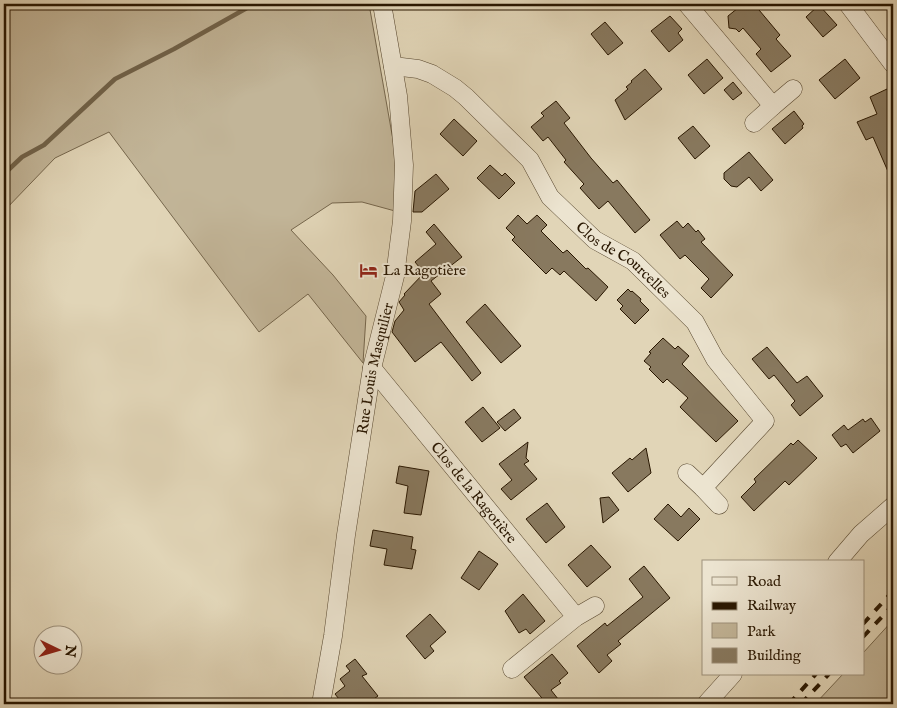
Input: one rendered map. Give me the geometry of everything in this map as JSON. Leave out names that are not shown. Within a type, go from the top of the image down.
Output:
[{"type":"street","name":"Rue Louis Masquilier","points":[[321,704],[333,636],[346,535],[372,368],[395,276],[402,221],[404,165],[398,96],[382,4]]},
{"type":"street","points":[[687,4],[773,106]]},
{"type":"street","points":[[848,4],[893,64]]},
{"type":"street","name":"Clos de Courcelles","points":[[392,66],[418,69],[432,74],[455,88],[530,160],[550,197],[595,240],[633,261],[695,322],[715,358],[766,421],[703,488]]},
{"type":"street","points":[[754,123],[793,90]]},
{"type":"street","name":"Clos de la Ragotière","points":[[372,368],[576,617]]},
{"type":"street","points":[[687,473],[719,504]]},
{"type":"street","points":[[839,560],[861,534],[893,506]]},
{"type":"street","points":[[512,669],[576,617],[595,606]]},
{"type":"street","points":[[706,704],[731,676]]},
{"type":"green space","points":[[4,4],[369,4],[396,157],[395,211],[362,202],[332,203],[291,230],[333,275],[366,316],[363,363],[308,294],[259,332],[109,132],[55,158],[4,211]]},
{"type":"green space","points":[[893,620],[893,704],[815,704],[841,676],[864,676],[864,652]]},
{"type":"building","points":[[743,4],[754,4],[780,35],[776,39],[791,56],[771,72],[756,54],[761,49],[743,28],[739,32],[736,29],[729,28],[728,16]]},
{"type":"building","points":[[819,5],[837,25],[823,37],[806,17]]},
{"type":"building","points":[[670,16],[682,29],[678,33],[683,40],[669,52],[651,31]]},
{"type":"building","points":[[605,22],[623,43],[608,55],[591,34]]},
{"type":"building","points":[[707,59],[723,78],[704,94],[688,75]]},
{"type":"building","points":[[845,59],[860,78],[835,99],[819,80]]},
{"type":"building","points":[[645,69],[662,89],[625,120],[615,100],[628,89],[626,87],[631,81]]},
{"type":"building","points":[[733,82],[742,93],[733,100],[724,90]]},
{"type":"building","points":[[887,89],[893,104],[893,183],[873,137],[866,140],[857,122],[877,114],[870,97]]},
{"type":"building","points":[[556,101],[570,118],[564,123],[591,158],[613,183],[617,180],[650,220],[635,233],[608,201],[599,209],[580,188],[584,184],[564,162],[566,160],[548,137],[543,141],[531,127],[544,116],[541,113]]},
{"type":"building","points":[[794,111],[804,124],[803,128],[785,144],[772,129]]},
{"type":"building","points":[[454,119],[477,141],[463,156],[440,134]]},
{"type":"building","points":[[693,126],[710,146],[695,159],[678,138]]},
{"type":"building","points":[[749,152],[773,180],[761,191],[749,177],[737,187],[731,186],[724,179],[724,173]]},
{"type":"building","points":[[490,165],[502,176],[505,173],[515,183],[499,199],[477,178]]},
{"type":"building","points":[[436,174],[449,189],[422,212],[413,212],[415,191]]},
{"type":"building","points":[[518,215],[527,224],[537,215],[547,225],[541,231],[563,253],[567,250],[608,287],[596,301],[564,271],[560,275],[552,268],[546,274],[512,240],[515,237],[506,228]]},
{"type":"building","points":[[677,221],[683,228],[688,223],[696,232],[698,230],[705,239],[701,242],[733,275],[711,298],[701,288],[709,279],[685,255],[680,259],[660,235]]},
{"type":"building","points":[[434,224],[462,257],[431,281],[441,294],[429,304],[481,373],[472,381],[441,342],[415,362],[392,332],[395,321],[404,310],[399,302],[424,273],[415,262],[436,244],[426,232]]},
{"type":"building","points":[[628,289],[641,299],[640,301],[649,310],[635,324],[620,309],[623,306],[617,300]]},
{"type":"building","points":[[485,304],[521,346],[501,363],[466,322]]},
{"type":"building","points":[[663,338],[675,349],[678,346],[689,356],[682,364],[738,421],[716,442],[680,407],[688,398],[667,379],[663,383],[644,361],[651,353],[649,352]]},
{"type":"building","points":[[767,347],[797,383],[807,376],[823,396],[800,416],[791,405],[795,401],[774,375],[769,379],[752,359]]},
{"type":"building","points":[[483,407],[500,428],[482,442],[465,422]]},
{"type":"building","points":[[514,409],[521,418],[505,431],[497,422]]},
{"type":"building","points":[[871,418],[880,431],[853,453],[846,444],[841,447],[832,435],[844,425],[848,430],[863,419],[865,422]]},
{"type":"building","points":[[798,440],[817,458],[789,485],[785,481],[754,511],[741,497],[756,482],[754,479],[791,443],[793,445]]},
{"type":"building","points":[[528,442],[526,458],[529,461],[524,464],[537,479],[511,500],[501,489],[512,480],[499,464]]},
{"type":"building","points":[[646,448],[651,473],[628,492],[612,473]]},
{"type":"building","points":[[399,466],[429,471],[421,515],[404,513],[408,486],[396,483]]},
{"type":"building","points":[[609,497],[619,510],[603,523],[600,498]]},
{"type":"building","points":[[547,503],[565,527],[546,543],[526,519]]},
{"type":"building","points":[[668,504],[681,517],[689,508],[700,519],[678,541],[654,519]]},
{"type":"building","points":[[373,530],[413,537],[411,549],[416,550],[412,569],[384,565],[387,549],[370,546]]},
{"type":"building","points":[[591,545],[611,567],[587,587],[568,565]]},
{"type":"building","points":[[479,551],[498,564],[479,590],[461,578]]},
{"type":"building","points":[[644,566],[670,598],[618,641],[621,644],[607,655],[612,661],[599,673],[577,646],[605,623],[607,626],[643,597],[629,579]]},
{"type":"building","points":[[523,594],[545,621],[530,634],[526,629],[519,633],[505,611]]},
{"type":"building","points":[[430,614],[446,632],[430,646],[434,651],[425,659],[406,636]]},
{"type":"building","points":[[552,654],[568,673],[559,681],[561,683],[551,690],[562,704],[547,704],[524,677]]},
{"type":"building","points":[[355,659],[367,674],[362,676],[378,696],[367,704],[343,704],[335,694],[345,686],[340,679],[350,671],[346,666]]},
{"type":"waterway","points":[[4,174],[22,157],[44,145],[115,79],[174,49],[254,4]]},
{"type":"railway","points":[[864,623],[893,591]]},
{"type":"railway","points":[[864,636],[893,605]]},
{"type":"railway","points":[[789,704],[814,676]]},
{"type":"railway","points":[[801,704],[827,676]]},
{"type":"place","name":"La Ragotière","points":[[369,270]]}]
